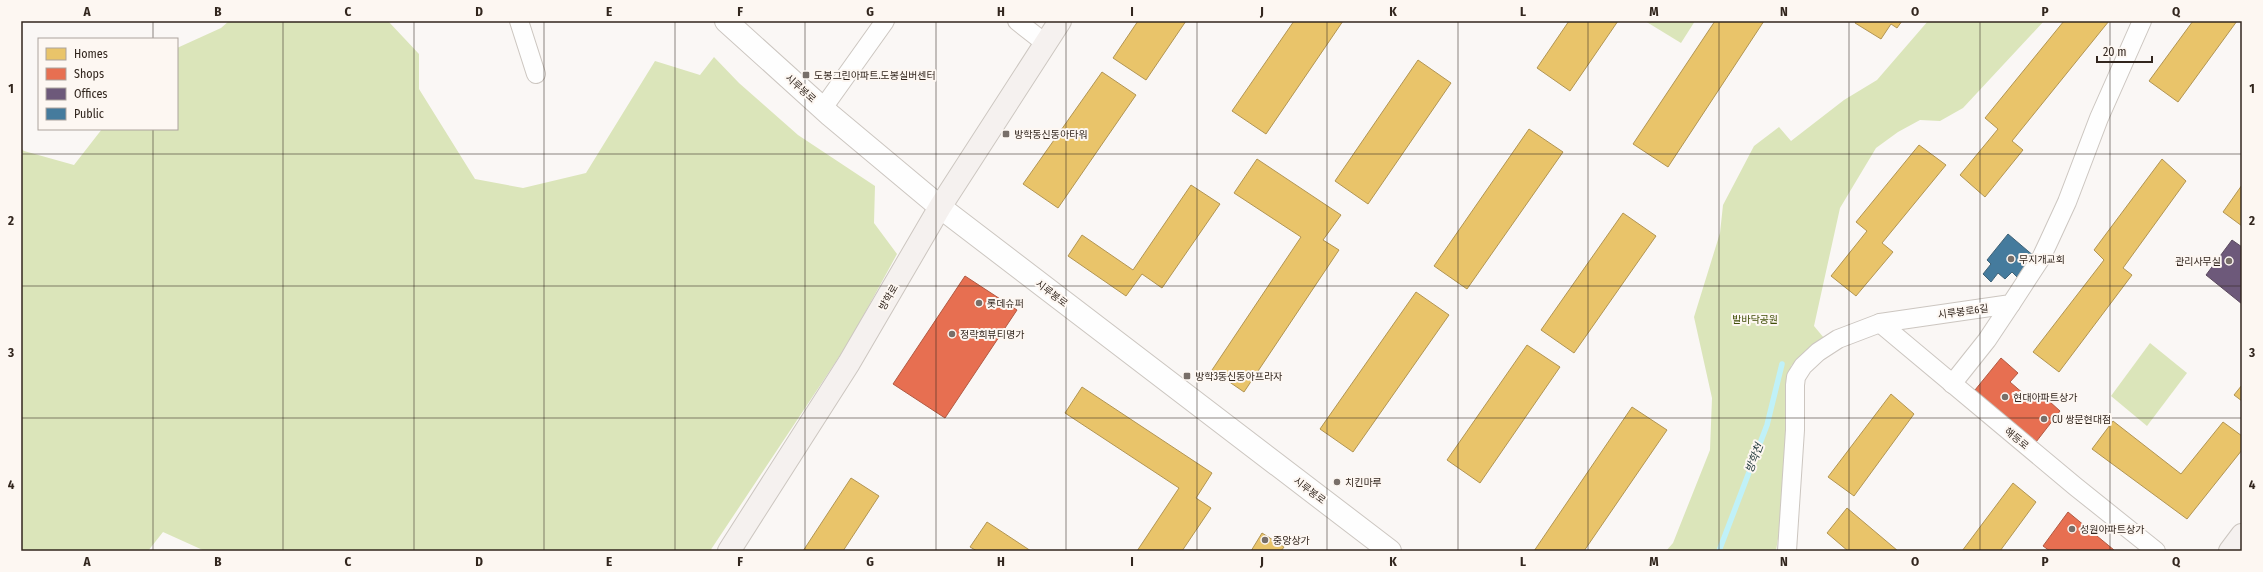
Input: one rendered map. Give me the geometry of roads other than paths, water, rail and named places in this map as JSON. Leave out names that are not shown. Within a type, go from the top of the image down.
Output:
[{"type":"main road","name":"방학로","points":[[729,551],[849,363],[940,207],[1045,42],[1060,21]]},
{"type":"main road","points":[[2230,551],[2242,535]]},
{"type":"street","points":[[519,21],[536,74]]},
{"type":"street","name":"시루봉로","points":[[726,21],[823,108],[940,207],[1390,551]]},
{"type":"street","points":[[823,108],[885,21]]},
{"type":"street","points":[[1017,21],[1045,42]]},
{"type":"street","points":[[1952,384],[1987,340],[2042,258],[2099,118],[2142,21]]},
{"type":"street","name":"시루봉로6길","points":[[1787,551],[1795,430],[1796,377],[1803,366],[1818,352],[1838,339],[1880,323],[2011,304]]},
{"type":"street","name":"해등로","points":[[1880,323],[2156,551]]},
{"type":"waterway","name":"방학천","points":[[1719,551],[1767,425],[1782,364]]},
{"type":"place","name":"도봉그린아파트.도봉실버센터","points":[[806,75]]},
{"type":"place","name":"방학동신동아타워","points":[[1006,134]]},
{"type":"place","name":"무지개교회","points":[[2011,259]]},
{"type":"place","name":"관리사무실","points":[[2229,261]]},
{"type":"place","name":"롯데슈퍼","points":[[979,303]]},
{"type":"place","name":"정락희뷰티명가","points":[[952,334]]},
{"type":"place","name":"방학3동신동아프라자","points":[[1187,376]]},
{"type":"place","name":"현대아파트상가","points":[[2005,397]]},
{"type":"place","name":"CU 쌍문현대점","points":[[2044,419]]},
{"type":"place","name":"치킨마루","points":[[1337,482]]},
{"type":"place","name":"성원아파트상가","points":[[2072,529]]},
{"type":"place","name":"중앙상가","points":[[1265,540]]},
{"type":"park label","name":"발바닥공원","points":[[1755,319]]}]
